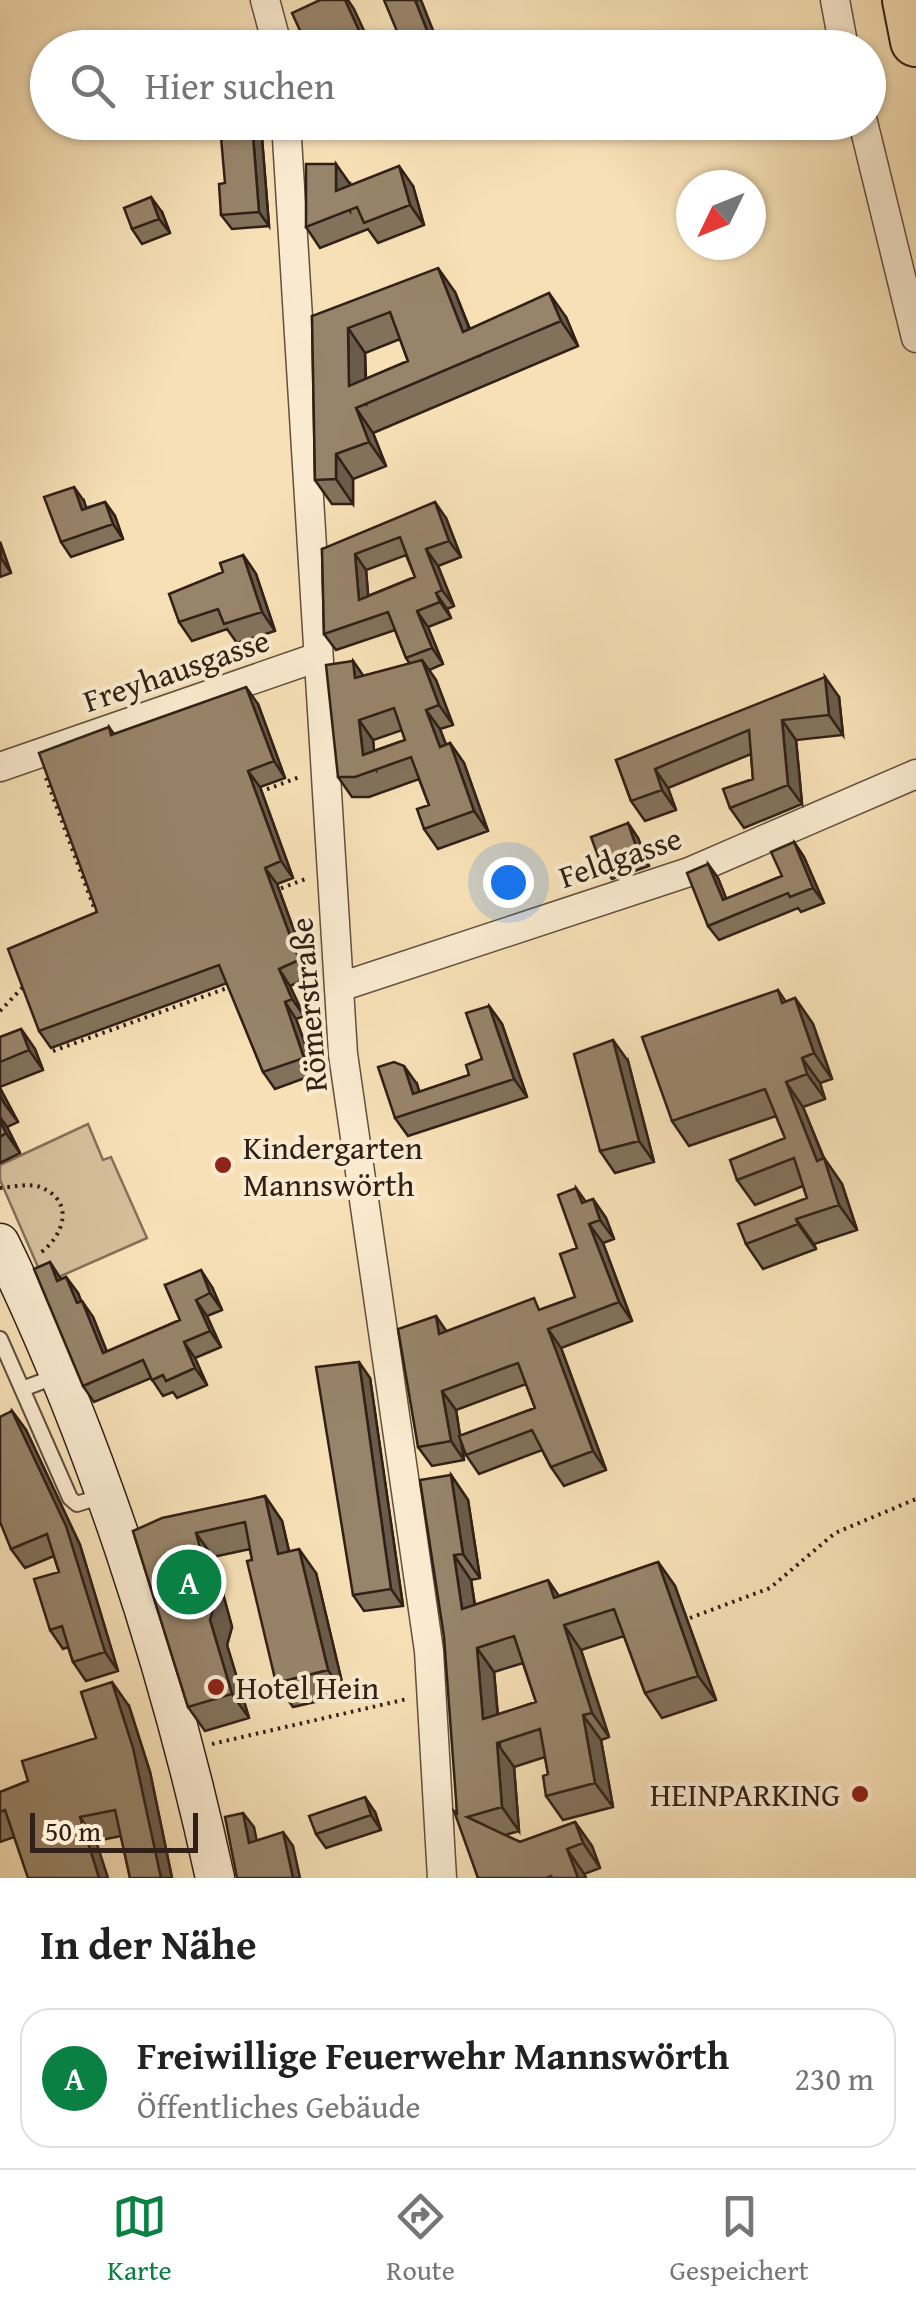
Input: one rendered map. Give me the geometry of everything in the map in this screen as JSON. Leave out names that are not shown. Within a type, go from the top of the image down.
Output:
[{"type":"highway","points":[[908,0],[916,40]]},
{"type":"main road","points":[[6,1256],[39,1383],[103,1496],[187,1751],[216,1878]]},
{"type":"street","points":[[266,0],[274,30]]},
{"type":"street","points":[[835,0],[841,30]]},
{"type":"street","name":"Römerstraße","points":[[287,140],[344,1054],[431,1694],[442,1878]]},
{"type":"street","points":[[866,140],[916,338]]},
{"type":"street","name":"Freyhausgasse","points":[[0,768],[318,657]]},
{"type":"street","name":"Feldgasse","points":[[340,987],[688,872],[916,774]]},
{"type":"lane","points":[[0,1339],[39,1383]]},
{"type":"path","points":[[38,756],[97,915]]},
{"type":"path","points":[[254,794],[326,768]]},
{"type":"path","points":[[77,862],[95,855]]},
{"type":"path","points":[[258,896],[332,869]]},
{"type":"path","points":[[0,1011],[26,984]]},
{"type":"path","points":[[53,1052],[231,986]]},
{"type":"path","points":[[0,1188],[37,1185],[58,1198],[65,1213],[51,1245],[6,1256]]},
{"type":"path","points":[[690,1618],[770,1588],[835,1533],[916,1499]]},
{"type":"path","points":[[187,1751],[431,1694]]},
{"type":"shaded area","points":[[88,1124],[103,1160],[111,1157],[147,1238],[45,1283],[0,1180],[0,1165]]},
{"type":"building","points":[[320,0],[345,0],[359,30],[300,30],[292,13]]},
{"type":"building","points":[[384,0],[415,0],[427,30],[396,30]]},
{"type":"building","points":[[221,140],[253,140],[259,212],[221,215],[219,184],[225,183]]},
{"type":"building","points":[[306,164],[336,164],[336,191],[399,166],[410,205],[364,223],[357,207],[306,227]]},
{"type":"building","points":[[151,197],[159,219],[132,229],[124,208]]},
{"type":"building","points":[[438,268],[463,332],[549,293],[561,321],[356,408],[369,442],[336,454],[336,479],[315,480],[312,316]],"holes":[[[390,312],[408,361],[349,386],[348,328]]]},
{"type":"building","points":[[74,487],[82,510],[105,502],[113,524],[61,542],[44,497]]},
{"type":"building","points":[[435,502],[449,541],[426,549],[442,590],[436,593],[440,602],[417,611],[432,648],[406,658],[388,612],[324,634],[322,549]],"holes":[[[400,537],[415,577],[359,600],[355,554]]]},
{"type":"building","points":[[243,555],[262,612],[224,624],[218,609],[179,622],[169,594],[223,572],[220,563]]},
{"type":"building","points":[[422,660],[439,705],[426,710],[440,747],[450,743],[474,811],[424,829],[417,809],[429,805],[411,757],[355,777],[338,777],[326,665],[353,661],[355,678]],"holes":[[[394,708],[405,740],[363,755],[359,720]]]},
{"type":"building","points":[[825,677],[829,715],[782,720],[788,785],[730,808],[723,789],[753,779],[749,730],[655,769],[662,790],[631,801],[616,760]]},
{"type":"building","points":[[246,687],[274,761],[248,771],[281,861],[265,868],[299,960],[279,969],[292,999],[285,1002],[304,1058],[263,1072],[219,965],[39,1031],[8,949],[97,912],[39,753],[109,727],[111,735]]},
{"type":"building","points":[[628,823],[638,852],[601,864],[591,837]]},
{"type":"building","points":[[794,842],[813,888],[790,897],[788,893],[708,926],[687,873],[708,864],[723,900],[782,876],[771,852]]},
{"type":"building","points":[[778,990],[782,1003],[795,998],[814,1053],[802,1058],[807,1074],[786,1082],[817,1161],[824,1158],[839,1205],[796,1219],[798,1224],[746,1244],[738,1224],[807,1198],[794,1158],[737,1180],[730,1160],[785,1138],[765,1089],[672,1121],[642,1037]]},
{"type":"building","points":[[489,1006],[514,1079],[395,1118],[378,1067],[394,1062],[404,1066],[413,1094],[469,1075],[466,1065],[482,1059],[466,1013]]},
{"type":"building","points":[[21,1029],[29,1050],[0,1062],[0,1037]]},
{"type":"building","points":[[613,1040],[639,1141],[600,1151],[574,1054]]},
{"type":"building","points":[[576,1188],[582,1203],[593,1199],[600,1220],[589,1224],[619,1302],[548,1329],[593,1451],[551,1467],[532,1430],[466,1455],[459,1436],[535,1408],[518,1363],[442,1391],[451,1441],[418,1447],[398,1329],[436,1316],[439,1334],[534,1298],[539,1310],[575,1297],[560,1254],[577,1248],[558,1195]]},
{"type":"building","points":[[50,1262],[57,1281],[66,1277],[77,1303],[82,1301],[103,1353],[180,1320],[165,1285],[201,1270],[210,1293],[196,1300],[210,1331],[184,1342],[195,1368],[166,1381],[163,1375],[152,1380],[143,1360],[83,1386],[34,1269]]},
{"type":"building","points":[[359,1362],[391,1589],[353,1595],[316,1367]]},
{"type":"building","points":[[12,1411],[66,1526],[105,1652],[73,1662],[62,1626],[50,1630],[34,1579],[59,1572],[47,1534],[11,1549],[0,1522],[0,1417]]},
{"type":"building","points":[[451,1475],[463,1554],[454,1555],[462,1609],[548,1580],[554,1598],[658,1562],[698,1676],[645,1693],[614,1609],[564,1625],[592,1713],[583,1715],[595,1783],[546,1796],[543,1776],[548,1774],[540,1729],[497,1743],[502,1807],[467,1817],[520,1842],[575,1822],[583,1843],[567,1849],[578,1878],[478,1878],[454,1811],[457,1813],[444,1637],[420,1480]],"holes":[[[514,1636],[536,1702],[483,1719],[477,1648]]]},
{"type":"building","points":[[265,1496],[278,1554],[299,1549],[328,1670],[276,1683],[247,1561],[252,1560],[245,1522],[196,1533],[215,1603],[210,1620],[232,1694],[188,1707],[133,1531],[162,1518]]},
{"type":"building","points":[[112,1682],[133,1748],[161,1878],[130,1878],[115,1810],[80,1817],[99,1878],[28,1878],[5,1810],[0,1812],[0,1792],[28,1781],[22,1761],[96,1738],[81,1692]]},
{"type":"building","points":[[365,1797],[371,1815],[316,1834],[309,1816]]},
{"type":"building","points":[[243,1813],[249,1843],[283,1832],[293,1878],[237,1878],[225,1817]]},
{"type":"place","name":"Kindergarten Mannswörth","points":[[223,1165]]},
{"type":"place","name":"Freiwillige Feuerwehr Mannswörth","points":[[189,1582]]},
{"type":"place","name":"Hotel Hein","points":[[216,1687]]},
{"type":"place","name":"HEINPARKING","points":[[860,1794]]}]
